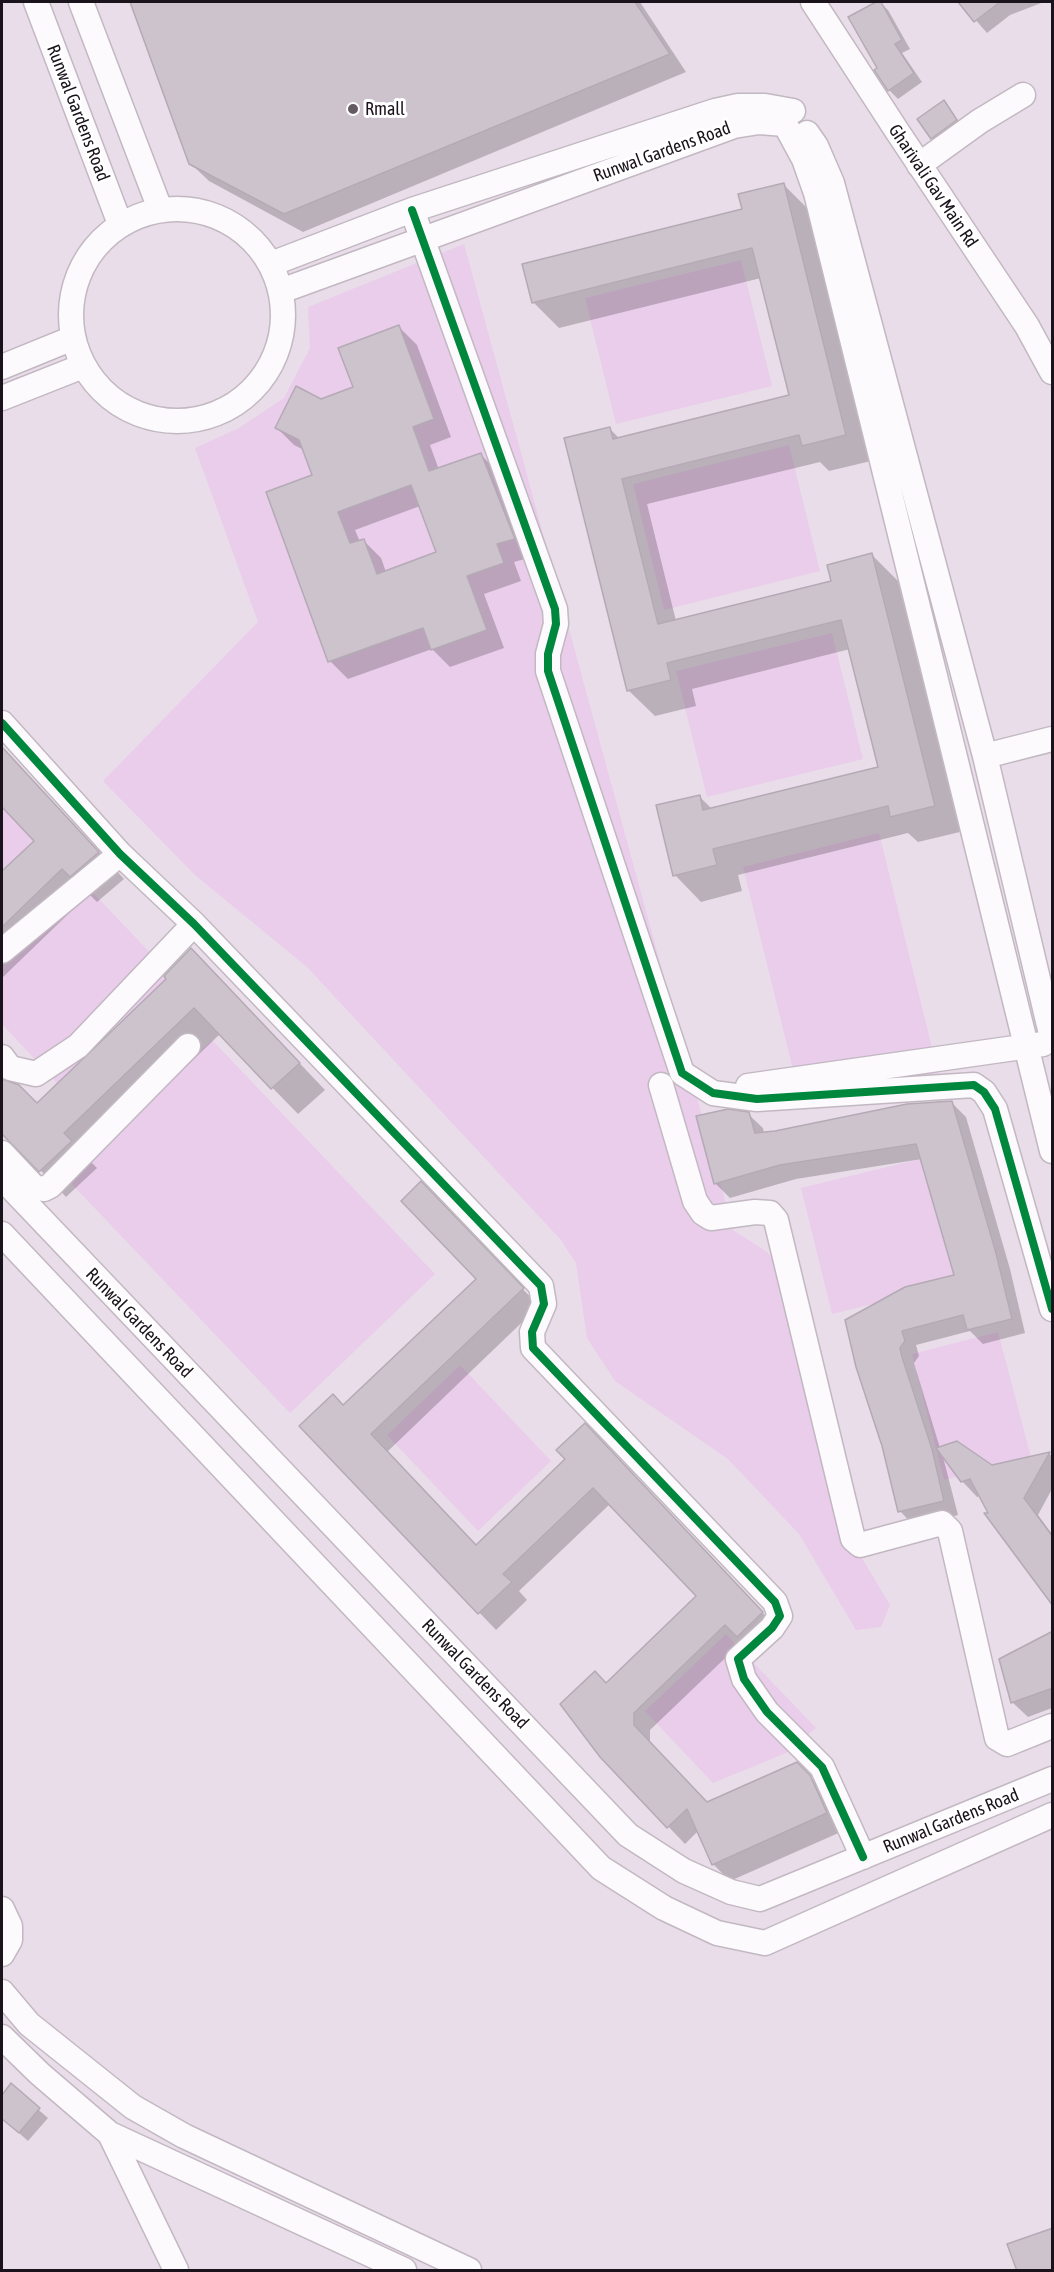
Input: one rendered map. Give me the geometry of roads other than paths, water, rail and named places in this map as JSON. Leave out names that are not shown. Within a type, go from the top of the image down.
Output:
[{"type":"street","name":"Runwal Gardens Road","points":[[36,2],[120,224]]},
{"type":"street","points":[[81,2],[160,209]]},
{"type":"street","name":"Gharivali Gav Main Rd","points":[[813,2],[1027,326],[1053,372]]},
{"type":"street","points":[[919,165],[1023,95]]},
{"type":"street","name":"Runwal Gardens Road","points":[[271,264],[412,210],[715,111],[738,106],[765,106],[789,117]]},
{"type":"street","name":"Runwal Gardens Road","points":[[281,291],[734,126],[789,117]]},
{"type":"street","points":[[713,1093],[779,1081],[1027,1047],[1053,1040],[985,756],[832,183],[816,146],[789,117]]},
{"type":"street","points":[[789,117],[816,193],[1053,1151]]},
{"type":"street","points":[[160,209],[193,209],[224,219],[251,238],[271,264],[281,291],[284,325],[276,358],[258,387],[231,408],[199,420],[165,422],[133,413],[104,394],[83,366],[73,338],[71,306],[79,274],[96,246],[120,224],[160,209]]},
{"type":"street","points":[[412,210],[555,609],[556,624],[548,654],[549,671],[682,1073],[713,1093],[757,1099],[974,1084],[984,1092],[995,1109],[1053,1309]]},
{"type":"street","points":[[2,367],[73,338]]},
{"type":"street","points":[[2,398],[83,366]]},
{"type":"street","points":[[2,723],[120,854],[194,924],[541,1286],[544,1304],[532,1332],[533,1348],[775,1602],[780,1616],[772,1628],[738,1659],[744,1679],[767,1712],[822,1767],[863,1857]]},
{"type":"street","points":[[985,756],[1053,739]]},
{"type":"street","points":[[2,951],[120,854]]},
{"type":"street","points":[[2,1057],[10,1068],[36,1074],[78,1046],[194,924]]},
{"type":"street","points":[[2,1153],[34,1187],[44,1189],[50,1186],[188,1046]]},
{"type":"street","points":[[661,1085],[695,1201],[703,1213],[711,1218],[755,1212],[770,1213],[776,1220],[853,1539],[860,1545],[942,1523],[950,1531],[997,1738],[1007,1744],[1053,1726]]},
{"type":"street","name":"Runwal Gardens Road","points":[[2,1178],[628,1834],[684,1871],[731,1892],[760,1899],[1053,1779]]},
{"type":"street","name":"Runwal Gardens Road","points":[[2,1234],[601,1868],[664,1908],[717,1933],[765,1943],[1053,1815]]},
{"type":"street","points":[[2,1909],[10,1926],[10,1940],[2,1954]]},
{"type":"street","points":[[2,1992],[29,2024],[128,2103],[184,2136],[469,2271]]},
{"type":"street","points":[[2,2037],[40,2074],[110,2134],[404,2271]]},
{"type":"street","points":[[110,2134],[128,2103]]},
{"type":"street","points":[[110,2134],[176,2271]]},
{"type":"place","name":"Rmall","points":[[353,109]]}]
